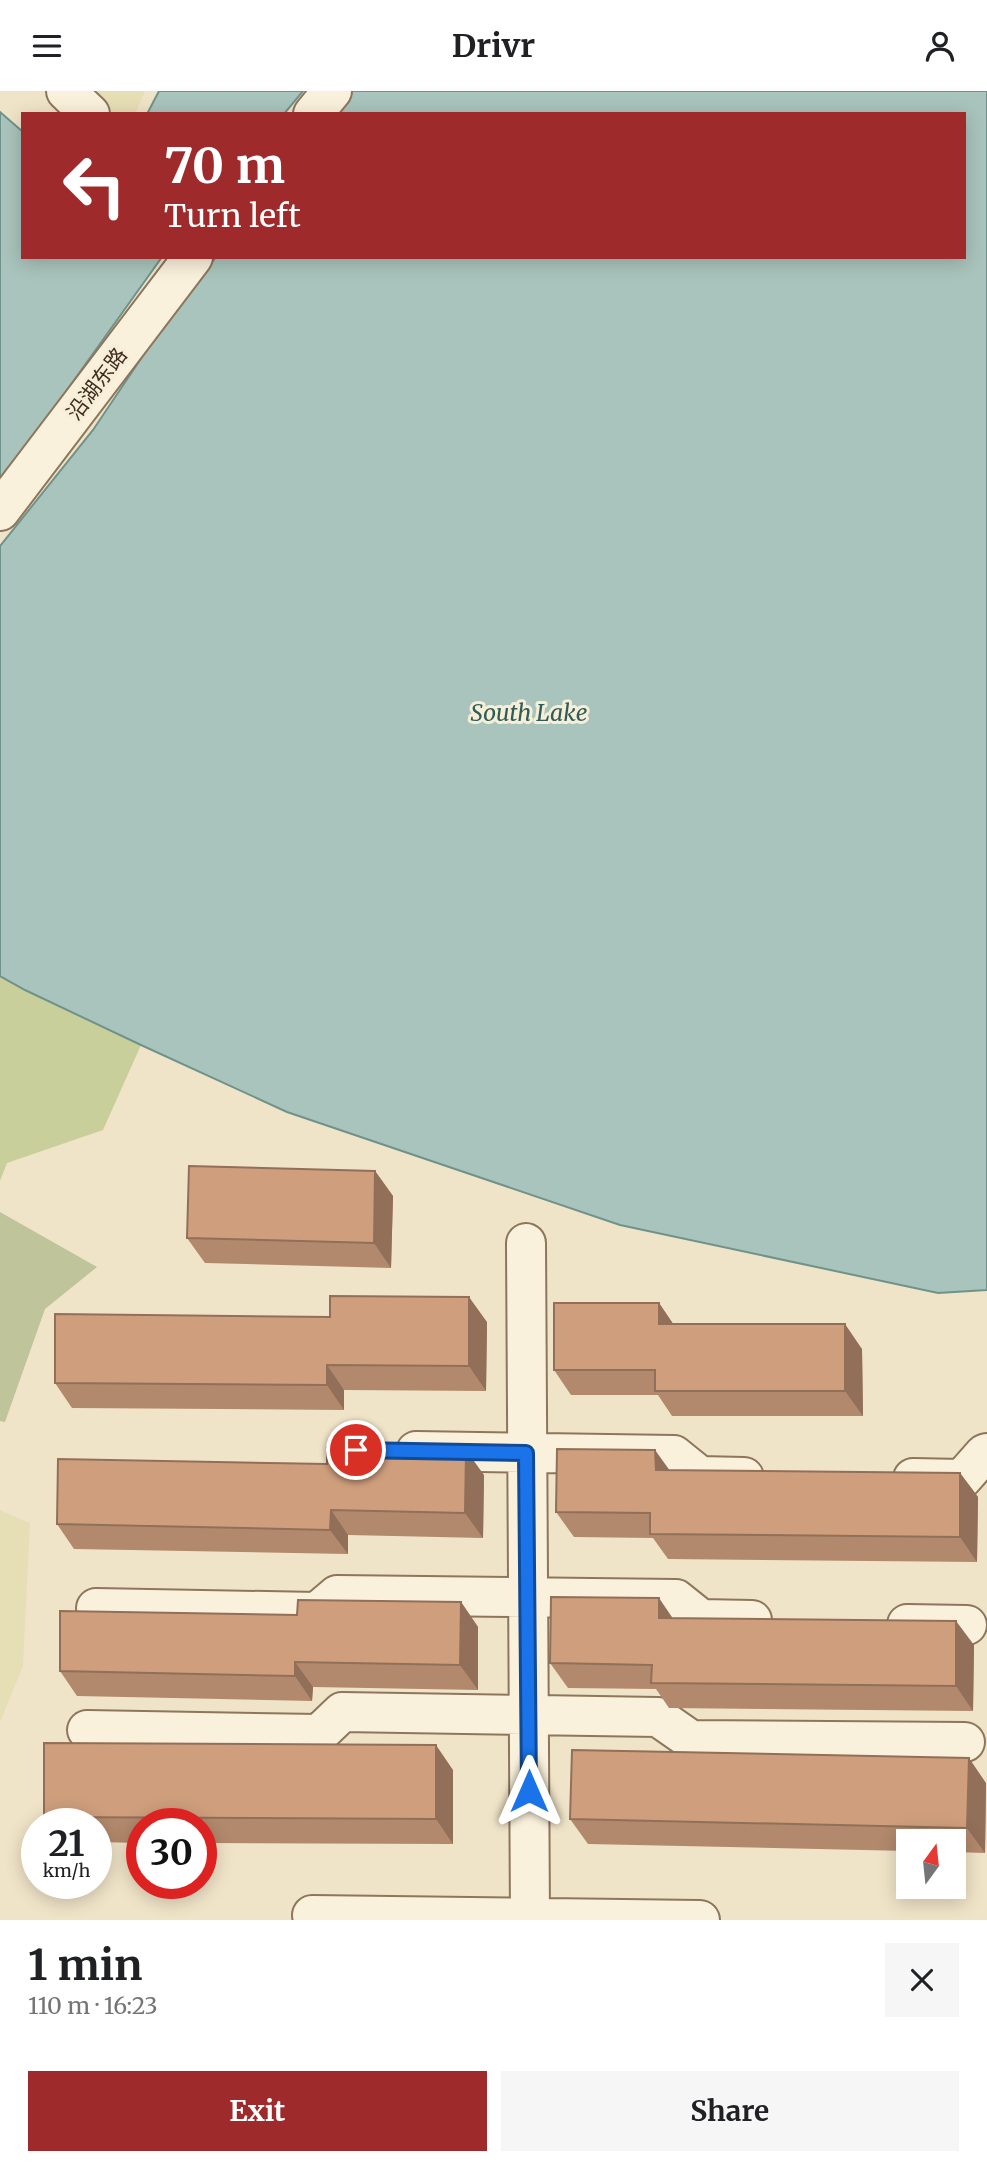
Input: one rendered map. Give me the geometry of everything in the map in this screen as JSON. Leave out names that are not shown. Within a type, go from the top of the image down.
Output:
[{"type":"street","points":[[66,91],[88,112]]},
{"type":"street","points":[[315,112],[332,91]]},
{"type":"street","name":"沿湖东路","points":[[0,511],[191,259]]},
{"type":"street","points":[[526,1243],[530,1919]]},
{"type":"street","points":[[382,1450],[674,1455],[701,1476],[783,1477]]},
{"type":"street","points":[[879,1478],[961,1479],[987,1454]]},
{"type":"street","points":[[96,1608],[317,1612],[337,1595],[676,1599],[701,1619],[781,1621]]},
{"type":"street","points":[[874,1623],[967,1625]]},
{"type":"street","points":[[88,1730],[319,1734],[342,1712],[528,1714],[658,1717],[691,1740],[965,1742]]},
{"type":"street","points":[[312,1915],[700,1920]]},
{"type":"shaded area","points":[[66,91],[145,91],[136,112],[88,112]]},
{"type":"shaded area","points":[[0,1510],[30,1523],[23,1666],[0,1722]]},
{"type":"green space","points":[[0,976],[141,1045],[103,1130],[7,1163],[0,1181]]},
{"type":"green space","points":[[0,1212],[97,1267],[45,1309],[5,1422],[0,1421]]},
{"type":"water","points":[[159,91],[303,91],[286,112],[148,112]]},
{"type":"water","name":"South Lake","points":[[351,91],[987,91],[987,1290],[938,1293],[620,1225],[287,1112],[0,976],[0,546],[93,430],[175,308],[214,259],[966,259],[966,112],[335,112]]},
{"type":"water","points":[[0,112],[21,130],[21,259],[161,259],[0,484]]},
{"type":"building","points":[[189,1166],[375,1171],[374,1243],[187,1238]]},
{"type":"building","points":[[330,1296],[469,1297],[469,1366],[327,1365],[327,1385],[55,1383],[55,1314],[330,1317]]},
{"type":"building","points":[[554,1303],[659,1303],[659,1324],[845,1324],[845,1391],[655,1391],[655,1370],[554,1370]]},
{"type":"building","points":[[327,1447],[466,1450],[465,1513],[331,1510],[330,1530],[57,1524],[58,1459],[327,1464]]},
{"type":"building","points":[[557,1449],[655,1450],[656,1470],[960,1473],[960,1537],[650,1534],[650,1513],[556,1512]]},
{"type":"building","points":[[551,1597],[659,1598],[659,1618],[956,1621],[956,1686],[651,1683],[652,1665],[550,1663]]},
{"type":"building","points":[[298,1600],[461,1602],[460,1665],[295,1662],[295,1676],[60,1671],[60,1611],[297,1615]]},
{"type":"building","points":[[44,1743],[436,1745],[436,1819],[217,1818],[217,1808],[126,1808],[126,1817],[112,1817],[112,1808],[44,1808]]},
{"type":"building","points":[[572,1750],[969,1758],[967,1828],[570,1819]]},
{"type":"route","points":[[356,1450],[526,1453],[529,1791]]}]
